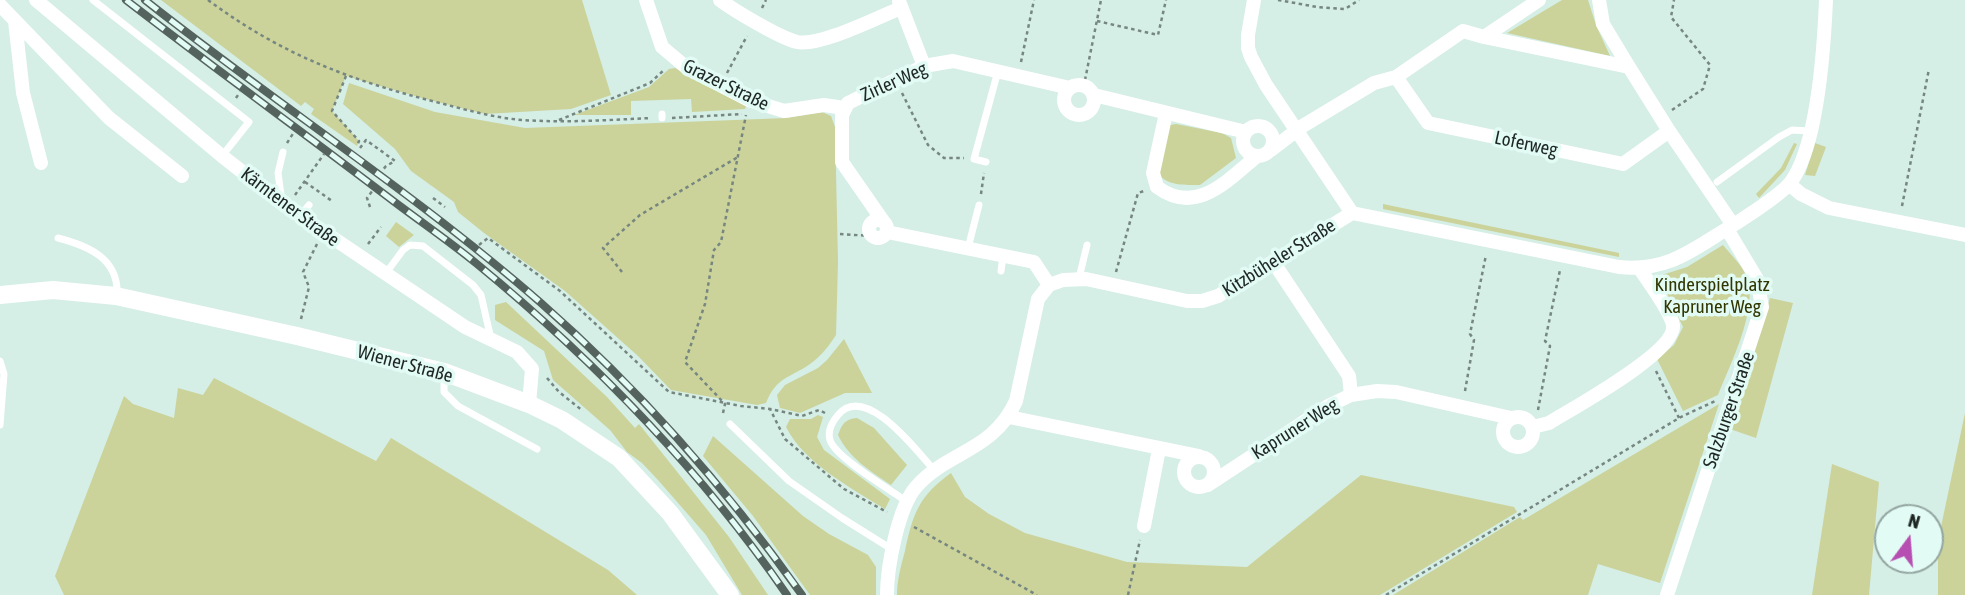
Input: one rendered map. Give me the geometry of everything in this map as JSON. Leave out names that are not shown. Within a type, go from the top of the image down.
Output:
[{"type":"street","name":"Kärntener Straße","points":[[36,0],[282,203],[304,211],[323,233],[465,327],[517,352],[532,369],[529,404]]},
{"type":"street","name":"Grazer Straße","points":[[646,0],[662,47],[675,60],[720,85],[750,100],[784,111],[824,105],[844,108]]},
{"type":"street","points":[[720,0],[755,22],[773,26],[797,42],[818,41],[900,4],[907,36],[924,66]]},
{"type":"street","points":[[1254,0],[1248,48],[1266,85],[1352,213]]},
{"type":"street","points":[[1484,37],[1539,0]]},
{"type":"street","name":"Salzburger Straße","points":[[1599,0],[1603,24],[1730,227],[1757,279],[1762,307],[1667,595]]},
{"type":"street","name":"Kitzbüheler Straße","points":[[1049,285],[1063,280],[1079,279],[1187,301],[1202,301],[1218,296],[1352,213],[1640,269],[1673,261],[1730,227],[1789,184],[1800,166],[1810,131],[1821,70],[1826,0]]},
{"type":"street","points":[[0,5],[109,117],[182,176]]},
{"type":"street","points":[[15,21],[23,93],[41,163]]},
{"type":"street","points":[[1166,113],[1153,173],[1157,187],[1166,194],[1192,199],[1201,198],[1296,131],[1374,83],[1396,77],[1463,31],[1629,67]]},
{"type":"street","name":"Zirler Weg","points":[[885,227],[842,162],[844,108],[852,101],[924,66],[953,61],[1070,88]]},
{"type":"street","name":"Loferweg","points":[[1396,77],[1427,123],[1623,164],[1669,131]]},
{"type":"street","points":[[1094,94],[1092,109],[1078,116],[1065,107],[1064,96],[1070,88],[1084,85],[1094,94],[1245,132]]},
{"type":"street","points":[[1254,126],[1268,128],[1274,141],[1264,153],[1252,155],[1244,147],[1245,132],[1254,126]]},
{"type":"street","points":[[1789,184],[1801,194],[1829,208],[1965,235]]},
{"type":"street","points":[[871,236],[869,227],[872,221],[885,227],[968,248],[1002,263],[1034,262],[1049,285],[1038,299],[1016,401],[1009,417],[965,457],[935,471],[917,485],[905,501],[887,595]]},
{"type":"street","points":[[1274,263],[1349,376],[1351,395]]},
{"type":"street","points":[[1534,427],[1549,423],[1650,359],[1667,344],[1673,328],[1671,321],[1640,269]]},
{"type":"street","name":"Wiener Straße","points":[[0,295],[53,290],[117,296],[444,372],[529,404],[562,420],[618,458],[670,513],[730,595]]},
{"type":"street","name":"Kapruner Weg","points":[[1208,485],[1328,406],[1351,395],[1377,390],[1396,392],[1511,418]]},
{"type":"street","points":[[1009,417],[1199,457],[1209,460],[1214,467],[1214,477],[1208,485],[1198,487],[1188,483],[1184,474],[1186,463],[1199,457]]},
{"type":"street","points":[[1523,417],[1534,427],[1533,437],[1527,444],[1517,447],[1507,443],[1503,433],[1511,418],[1523,417]]},
{"type":"street","points":[[1144,526],[1160,449]]},
{"type":"lane","points":[[93,0],[248,122],[222,156]]},
{"type":"lane","points":[[986,162],[974,159],[998,71]]},
{"type":"lane","points":[[1717,182],[1779,137],[1792,130],[1810,131]]},
{"type":"lane","points":[[282,203],[278,173],[283,152]]},
{"type":"lane","points":[[968,248],[979,205]]},
{"type":"lane","points":[[58,238],[83,244],[108,264],[118,279],[117,296]]},
{"type":"lane","points":[[386,273],[403,250],[410,245],[423,246],[481,295],[491,340]]},
{"type":"lane","points":[[1079,279],[1087,245]]},
{"type":"lane","points":[[0,361],[4,374],[0,425]]},
{"type":"lane","points":[[444,372],[444,391],[458,406],[537,449]]},
{"type":"lane","points":[[905,501],[842,455],[830,440],[829,428],[843,410],[853,405],[865,406],[878,413],[935,471]]},
{"type":"lane","points":[[730,424],[789,481],[894,551]]},
{"type":"path","points":[[208,0],[229,16],[300,57],[374,85],[473,111],[522,120],[556,121],[747,113],[721,242],[714,250],[705,304],[685,362],[724,404]]},
{"type":"path","points":[[1021,66],[1034,0]]},
{"type":"path","points":[[1086,80],[1101,0]]},
{"type":"path","points":[[1097,21],[1158,35],[1166,0]]},
{"type":"path","points":[[1278,0],[1345,9],[1359,0]]},
{"type":"path","points":[[1661,118],[1703,89],[1710,65],[1671,17],[1674,0]]},
{"type":"path","points":[[720,85],[755,22]]},
{"type":"path","points":[[556,121],[650,83],[675,60]]},
{"type":"path","points":[[1898,222],[1929,69]]},
{"type":"path","points":[[346,76],[331,111],[359,141],[358,147],[366,140],[395,162],[386,166],[382,172]]},
{"type":"path","points":[[896,81],[928,145],[944,158],[974,159]]},
{"type":"path","points":[[235,99],[240,92]]},
{"type":"path","points":[[288,140],[294,132]]},
{"type":"path","points":[[295,195],[324,154]]},
{"type":"path","points":[[622,272],[603,248],[640,215],[738,157]]},
{"type":"path","points":[[979,205],[986,162]]},
{"type":"path","points":[[305,182],[332,201]]},
{"type":"path","points":[[370,207],[367,198],[373,190]]},
{"type":"path","points":[[433,198],[445,207]]},
{"type":"path","points":[[1112,285],[1135,204]]},
{"type":"path","points":[[367,246],[381,227]]},
{"type":"path","points":[[297,336],[309,287],[303,272],[323,233]]},
{"type":"path","points":[[840,234],[871,236]]},
{"type":"path","points":[[478,244],[488,239],[561,291],[669,392],[802,416],[818,410],[835,418]]},
{"type":"path","points":[[1462,407],[1474,340],[1470,334],[1489,241]]},
{"type":"path","points":[[1534,427],[1550,346],[1545,341],[1563,256]]},
{"type":"path","points":[[1650,359],[1679,418]]},
{"type":"path","points":[[1386,595],[1679,418],[1734,392]]},
{"type":"path","points":[[770,409],[785,439],[844,489],[1037,595]]},
{"type":"path","points":[[1128,595],[1144,526]]},
{"type":"green space","points":[[161,0],[582,0],[611,95],[571,109],[485,114],[346,76],[332,111],[359,141],[357,146],[311,114],[314,109],[305,102],[301,106]]},
{"type":"green space","points":[[1562,0],[1588,0],[1610,56],[1507,33]]},
{"type":"green space","points":[[675,68],[747,104],[745,109],[692,112],[691,99],[631,101],[631,115],[574,115],[649,87],[669,69]]},
{"type":"green space","points":[[349,83],[435,112],[525,128],[787,118],[822,112],[831,116],[835,127],[838,262],[836,335],[814,361],[779,383],[766,403],[757,405],[671,390],[638,356],[565,291],[484,233],[458,212],[454,202],[411,171],[395,149],[343,104]]},
{"type":"green space","points":[[1170,125],[1222,133],[1231,138],[1236,158],[1200,185],[1176,184],[1165,180],[1157,172]]},
{"type":"green space","points":[[1794,143],[1797,144],[1785,170],[1759,198],[1756,194],[1781,168]]},
{"type":"green space","points":[[1815,143],[1826,147],[1815,176],[1805,175]]},
{"type":"green space","points":[[1383,204],[1619,253],[1619,257],[1383,209]]},
{"type":"green space","points":[[396,222],[414,235],[399,247],[386,236]]},
{"type":"green space","name":"Kinderspielplatz Kapruner Weg","points":[[1723,245],[1746,275],[1749,303],[1746,319],[1718,395],[1683,411],[1657,359],[1674,345],[1683,327],[1659,276],[1687,267]]},
{"type":"green space","points":[[1770,298],[1793,303],[1756,438],[1727,428]]},
{"type":"green space","points":[[506,302],[607,397],[635,428],[639,424],[729,537],[768,595],[742,595],[706,535],[658,480],[627,452],[610,430],[553,380],[544,351],[495,320],[495,305]]},
{"type":"green space","points":[[844,339],[872,393],[845,393],[800,413],[780,408],[777,395],[785,385],[818,368]]},
{"type":"green space","points":[[214,378],[376,461],[391,438],[608,570],[637,595],[64,595],[55,576],[124,396],[133,404],[174,418],[178,388],[203,395]]},
{"type":"green space","points":[[1719,404],[1660,583],[1598,564],[1588,595],[1393,595],[1520,517],[1523,520]]},
{"type":"green space","points":[[1965,413],[1965,595],[1938,595],[1938,574],[1944,574],[1944,513]]},
{"type":"green space","points":[[818,415],[823,417],[817,437],[824,450],[890,499],[885,509],[816,463],[794,440],[786,427],[790,419],[811,419]]},
{"type":"green space","points":[[857,418],[874,428],[907,465],[891,485],[854,457],[838,435],[845,423]]},
{"type":"green space","points":[[713,436],[803,516],[868,555],[876,567],[876,595],[810,595],[753,516],[703,456]]},
{"type":"green space","points":[[1832,464],[1879,482],[1877,504],[1874,504],[1869,595],[1812,595]]},
{"type":"green space","points":[[951,473],[965,497],[989,514],[1025,533],[1127,562],[1247,567],[1361,475],[1514,507],[1517,512],[1380,595],[897,595],[908,538],[919,506],[931,490]]},
{"type":"railway","points":[[126,0],[466,255],[563,339],[644,419],[682,461],[719,504],[787,595]]},
{"type":"railway","points":[[145,0],[445,224],[578,336],[680,442],[743,516],[802,595]]}]
